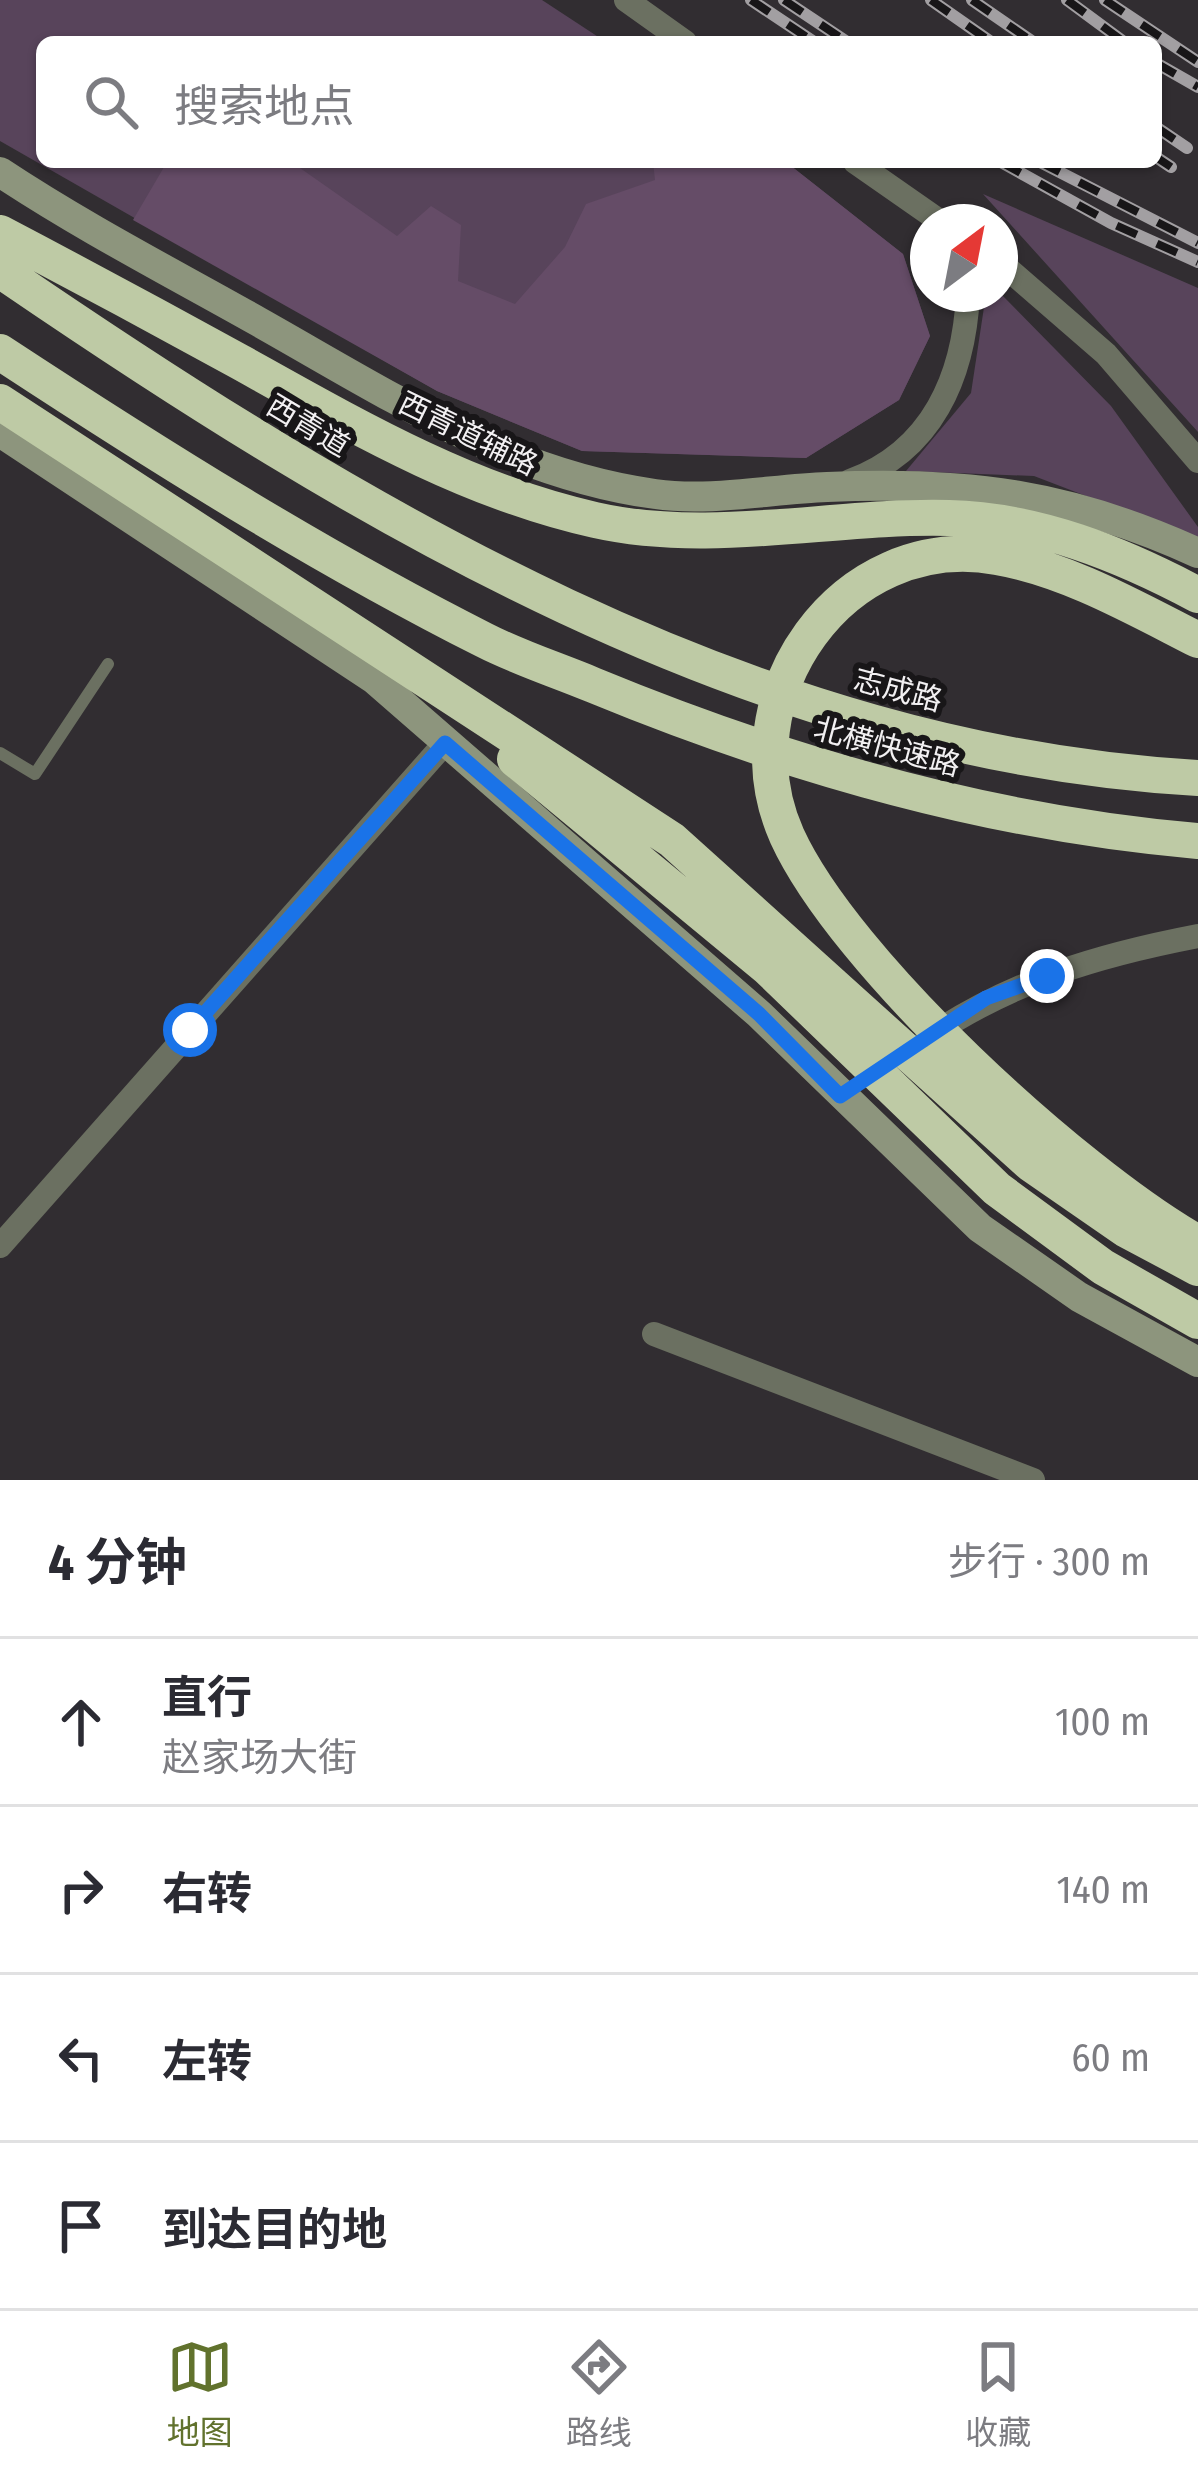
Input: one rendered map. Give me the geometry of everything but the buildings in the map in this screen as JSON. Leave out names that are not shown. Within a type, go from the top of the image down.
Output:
[{"type":"highway","points":[[0,233],[472,483],[599,521],[748,528],[892,518],[998,522],[1110,554],[1198,595]]},
{"type":"highway","name":"西青道","points":[[0,270],[269,446],[458,554],[594,620]]},
{"type":"highway","name":"北横快速路","points":[[0,352],[277,528],[488,643],[694,726],[906,791],[1026,818],[1198,842]]},
{"type":"highway","points":[[0,402],[672,840],[1031,1164],[1126,1229],[1198,1268]]},
{"type":"highway","points":[[1198,640],[1102,593],[994,556],[910,562],[836,604],[802,641],[772,709],[770,775],[786,833],[818,889],[921,1010],[1035,1121],[1161,1222],[1198,1244]]},
{"type":"highway","name":"志成路","points":[[594,620],[693,664],[881,724],[995,751],[1198,778]]},
{"type":"highway","points":[[431,686],[767,967],[997,1189],[1103,1267],[1198,1321]]},
{"type":"street","points":[[626,0],[677,36]]},
{"type":"street","points":[[864,168],[915,204]]},
{"type":"street","name":"西青道辅路","points":[[0,177],[398,401],[486,448],[561,477],[661,495],[833,487],[1014,490],[1198,553]]},
{"type":"street","points":[[1018,278],[1106,354],[1198,461]]},
{"type":"street","points":[[833,487],[878,471],[903,454],[931,423],[966,334],[967,312]]},
{"type":"street","points":[[0,432],[374,679],[759,1014],[980,1228],[1078,1298],[1198,1362]]},
{"type":"street","points":[[0,1246],[445,743]]},
{"type":"street","points":[[840,1096],[986,998],[1078,965],[1198,936]]},
{"type":"street","points":[[654,1334],[1034,1480]]},
{"type":"lane","points":[[0,753],[34,774],[108,664]]},
{"type":"shaded area","points":[[0,0],[542,0],[597,36],[36,36],[36,162],[0,141]]},
{"type":"shaded area","points":[[47,168],[794,168],[903,254],[910,275],[910,312],[922,312],[930,336],[899,400],[806,458],[582,451],[437,391]]},
{"type":"shaded area","points":[[163,168],[300,168],[397,236],[431,206],[461,225],[458,281],[515,304],[565,247],[586,204],[655,180],[654,168],[794,168],[903,254],[910,275],[910,312],[922,312],[930,336],[899,400],[806,458],[582,451],[437,391],[133,220]]},
{"type":"shaded area","points":[[1018,209],[1198,288],[1198,432],[1018,233]]},
{"type":"shaded area","points":[[1018,311],[1111,406],[1198,527],[1198,539],[1034,476],[906,471],[971,393],[983,312]]},
{"type":"railway","points":[[751,0],[805,36]]},
{"type":"railway","points":[[784,0],[838,36]]},
{"type":"railway","points":[[931,0],[982,36]]},
{"type":"railway","points":[[972,0],[1024,36]]},
{"type":"railway","points":[[1067,0],[1116,36]]},
{"type":"railway","points":[[1105,0],[1159,36]]},
{"type":"railway","points":[[1162,38],[1198,62]]},
{"type":"railway","points":[[1162,66],[1198,87]]},
{"type":"railway","points":[[1162,131],[1187,148]]},
{"type":"railway","points":[[1162,161],[1171,167]]},
{"type":"railway","points":[[1012,168],[1111,223],[1198,262]]},
{"type":"railway","points":[[1052,168],[1198,243]]},
{"type":"route","points":[[190,1030],[445,743],[759,1014],[840,1096],[986,998],[1047,976]]}]
